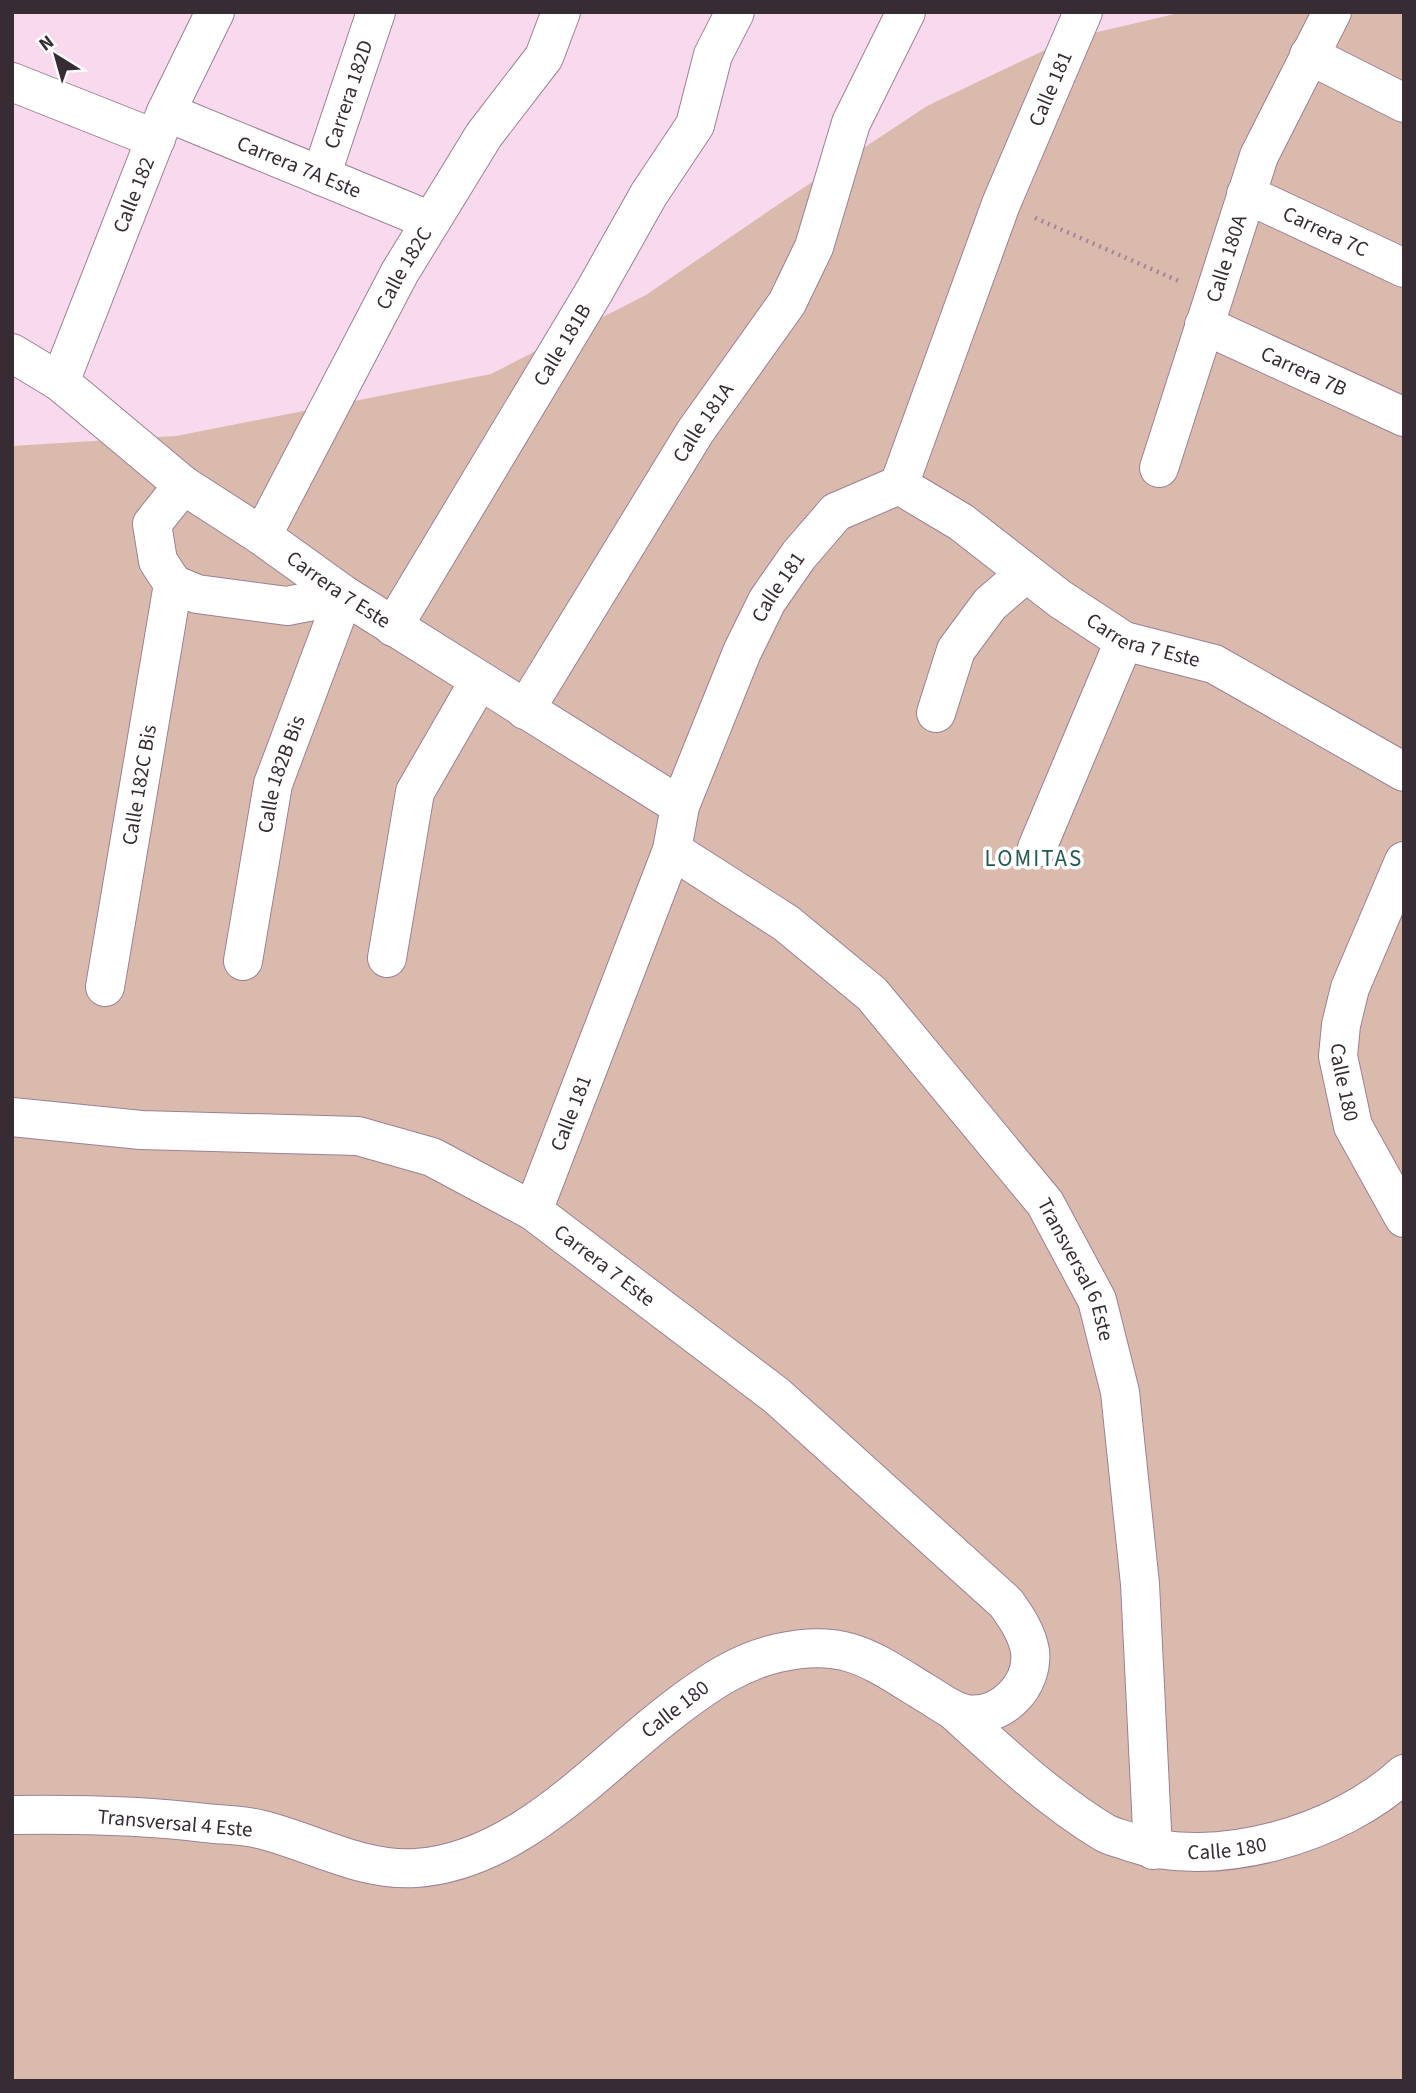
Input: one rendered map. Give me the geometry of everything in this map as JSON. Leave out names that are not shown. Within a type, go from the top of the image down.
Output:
[{"type":"street","name":"Calle 182","points":[[60,382],[161,125],[215,12]]},
{"type":"street","name":"Carrera 182D","points":[[321,176],[376,12]]},
{"type":"street","name":"Calle 182C","points":[[262,536],[400,272],[484,135],[544,57],[561,12]]},
{"type":"street","name":"Calle 181B","points":[[393,627],[595,290],[649,194],[695,125],[713,55],[735,12]]},
{"type":"street","name":"Calle 181A","points":[[525,710],[695,432],[787,303],[814,247],[851,123],[906,12]]},
{"type":"street","name":"Calle 181","points":[[533,1211],[672,850],[680,806],[742,652],[767,601],[799,555],[836,512],[899,485],[1001,204],[1083,12]]},
{"type":"street","name":"Calle 180A","points":[[1159,468],[1259,156],[1332,12]]},
{"type":"street","points":[[1309,55],[1404,103]]},
{"type":"street","name":"Carrera 7A Este","points":[[12,82],[161,125],[321,176],[431,221]]},
{"type":"street","name":"Carrera 7C","points":[[1246,194],[1404,268]]},
{"type":"street","name":"Carrera 7B","points":[[1209,310],[1404,417]]},
{"type":"street","name":"Carrera 7 Este","points":[[12,353],[60,382],[183,485],[262,536],[344,595],[680,806]]},
{"type":"street","points":[[183,485],[152,524],[158,561],[173,584],[197,594],[287,606],[344,595]]},
{"type":"street","name":"Carrera 7 Este","points":[[899,485],[961,522],[1060,599],[1124,641],[1214,664],[1404,772]]},
{"type":"street","points":[[936,713],[956,650],[990,604],[1026,573]]},
{"type":"street","name":"Calle 182C Bis","points":[[105,987],[173,584]]},
{"type":"street","name":"Calle 182B Bis","points":[[243,961],[273,784],[344,595]]},
{"type":"street","points":[[1037,848],[1124,641]]},
{"type":"street","points":[[387,958],[415,792],[479,681]]},
{"type":"street","name":"Transversal 6 Este","points":[[672,850],[786,923],[872,994],[1045,1203],[1097,1300],[1121,1392],[1139,1570],[1153,1850]]},
{"type":"street","name":"Calle 180","points":[[1404,862],[1350,988],[1341,1025],[1338,1056],[1353,1126],[1404,1218]]},
{"type":"street","name":"Carrera 7 Este","points":[[12,1117],[141,1130],[358,1136],[432,1157],[533,1211],[778,1396],[1006,1603],[1021,1625],[1030,1649],[1030,1671],[1016,1695]]},
{"type":"street","name":"Calle 180","points":[[417,1868],[465,1859],[492,1849],[519,1834],[652,1725],[711,1681],[752,1660],[811,1648],[854,1652],[877,1663],[952,1709],[1023,1774],[1107,1834],[1153,1850],[1204,1853],[1266,1845],[1323,1824],[1386,1791],[1404,1774]]},
{"type":"street","name":"Calle 180","points":[[952,1709],[968,1714],[985,1713],[1002,1706],[1016,1695]]},
{"type":"street","name":"Transversal 4 Este","points":[[12,1815],[157,1817],[257,1829],[364,1862],[389,1867],[417,1868]]},
{"type":"path","points":[[1001,204],[1209,310]]},
{"type":"shaded area","points":[[1183,12],[1404,12],[1404,2081],[12,2081],[12,446],[176,436],[491,374],[646,295],[927,106],[1068,39]]},
{"type":"district","name":"LOMITAS","points":[[1034,858]]}]
